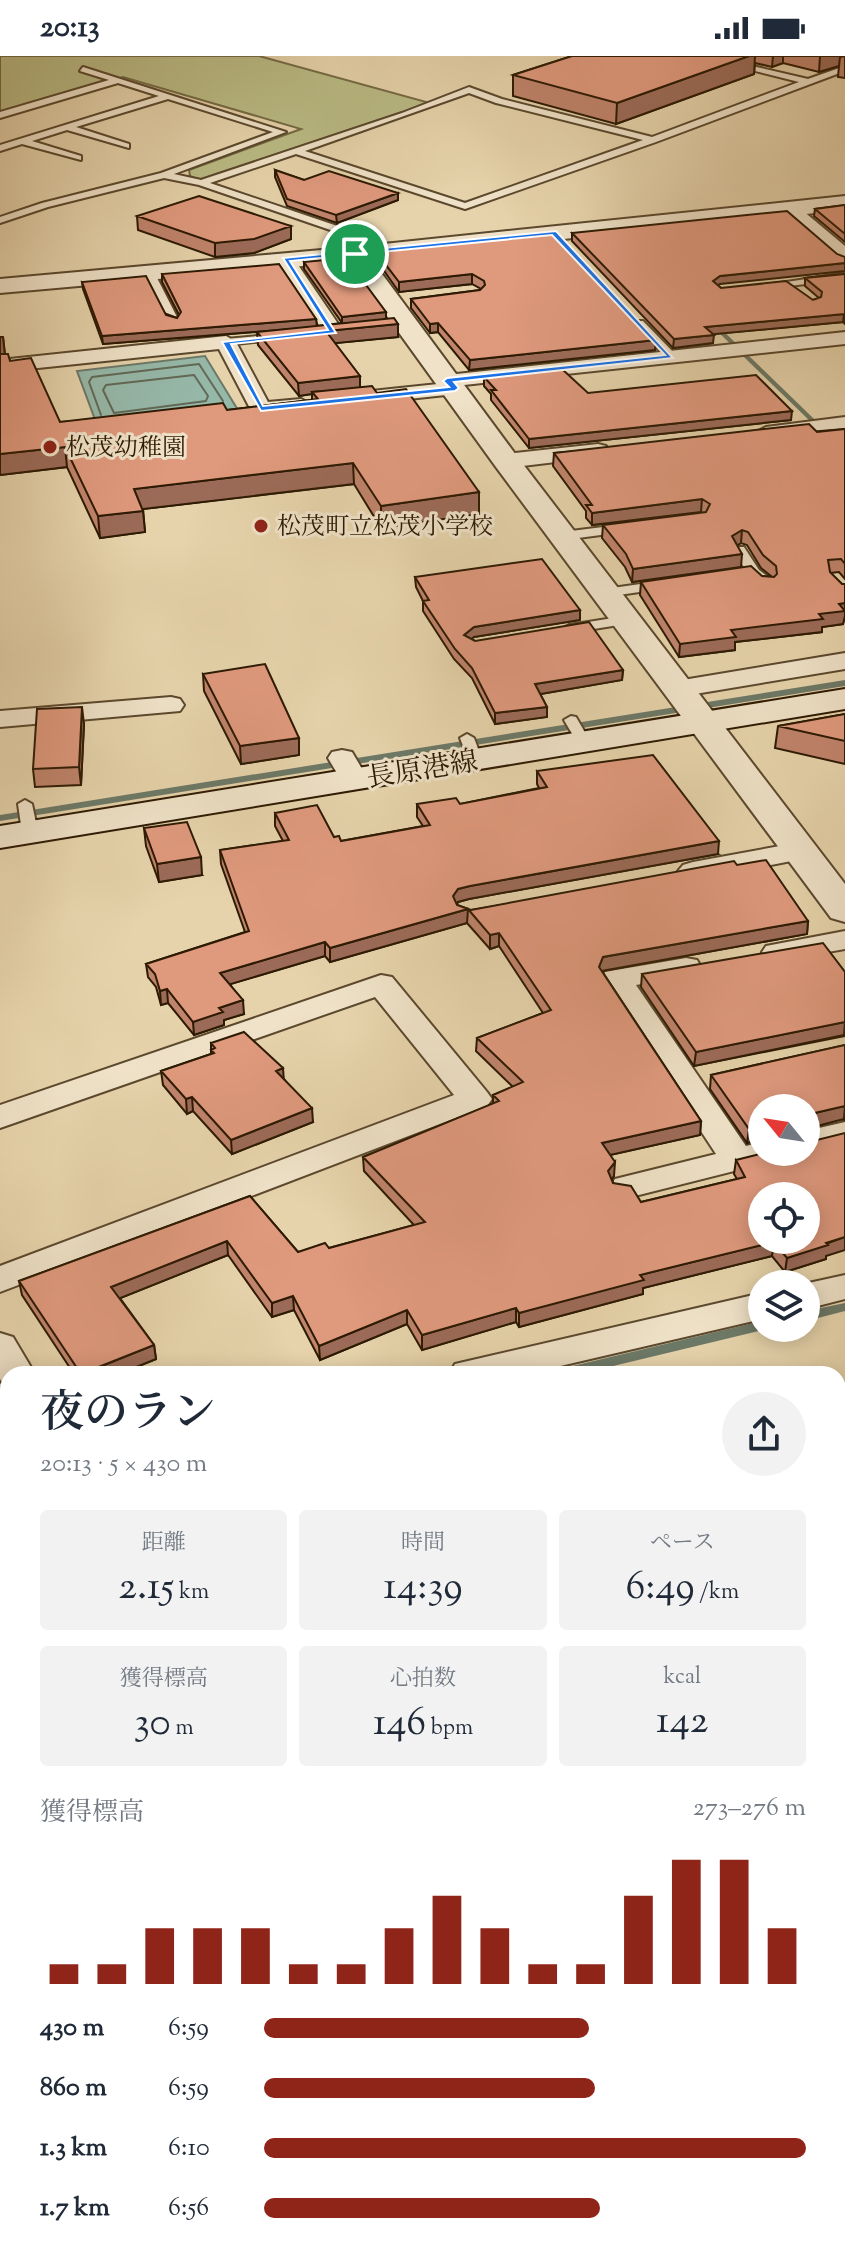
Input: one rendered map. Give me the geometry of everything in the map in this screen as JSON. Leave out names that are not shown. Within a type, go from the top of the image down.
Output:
[{"type":"street","points":[[0,286],[559,238],[845,203]]},
{"type":"street","points":[[790,209],[845,256]]},
{"type":"street","points":[[355,254],[506,461],[845,910]]},
{"type":"street","points":[[285,260],[333,331]]},
{"type":"street","points":[[0,366],[226,342],[261,409],[566,372],[671,356],[845,338]]},
{"type":"street","points":[[743,435],[845,423]]},
{"type":"street","points":[[506,461],[616,449]]},
{"type":"street","points":[[690,706],[845,661]]},
{"type":"street","name":"長原港線","points":[[18,825],[577,731],[690,706],[845,699]]},
{"type":"street","points":[[0,719],[171,705]]},
{"type":"street","points":[[667,876],[802,851]]},
{"type":"street","points":[[754,956],[845,940]]},
{"type":"street","points":[[708,963],[616,979],[700,1078],[748,1150]]},
{"type":"street","points":[[0,1117],[381,984],[475,1099],[0,1280]]},
{"type":"street","points":[[820,1139],[845,1133]]},
{"type":"street","points":[[627,1187],[748,1157]]},
{"type":"street","points":[[820,1293],[845,1287]]},
{"type":"street","points":[[503,1366],[748,1309]]},
{"type":"street","points":[[0,1346],[11,1366]]},
{"type":"lane","points":[[700,56],[809,82]]},
{"type":"lane","points":[[295,151],[465,206],[845,68]]},
{"type":"lane","points":[[0,220],[45,205],[164,175],[282,132],[83,69]]},
{"type":"lane","points":[[0,115],[118,80]]},
{"type":"lane","points":[[201,183],[405,115],[469,90],[499,101],[653,140]]},
{"type":"lane","points":[[0,148],[168,96]]},
{"type":"lane","points":[[66,127],[126,146]]},
{"type":"lane","points":[[22,141],[78,158]]},
{"type":"lane","points":[[164,175],[201,183],[349,233],[355,254]]},
{"type":"lane","points":[[0,212],[14,217]]},
{"type":"lane","points":[[149,272],[174,321]]},
{"type":"lane","points":[[747,287],[845,276]]},
{"type":"lane","points":[[789,283],[801,293]]},
{"type":"lane","points":[[628,311],[671,356]]},
{"type":"lane","points":[[226,342],[287,336]]},
{"type":"lane","points":[[563,536],[639,526]]},
{"type":"lane","points":[[740,550],[754,572],[768,584]]},
{"type":"lane","points":[[740,574],[754,572]]},
{"type":"lane","points":[[605,593],[680,583]]},
{"type":"lane","points":[[550,632],[626,620]]},
{"type":"green space","points":[[0,56],[259,56],[430,103],[199,180],[190,176],[189,170],[301,129],[123,77],[0,114]]},
{"type":"water","points":[[205,356],[241,415],[100,433],[77,371]]},
{"type":"building","points":[[572,56],[749,56],[617,103],[513,75]]},
{"type":"building","points":[[275,170],[304,180],[329,171],[398,193],[336,215],[287,199]]},
{"type":"building","points":[[199,196],[291,226],[254,239],[215,243],[137,216]]},
{"type":"building","points":[[845,205],[845,234],[815,209]]},
{"type":"building","points":[[787,211],[837,254],[845,257],[845,263],[720,276],[713,281],[721,288],[786,281],[813,300],[821,297],[822,292],[805,278],[845,274],[845,315],[705,327],[714,335],[674,339],[572,233]]},
{"type":"building","points":[[556,234],[656,340],[470,360],[438,323],[430,324],[411,299],[480,290],[485,285],[484,281],[472,274],[399,282],[376,252]]},
{"type":"building","points":[[346,258],[386,312],[342,317],[304,262]]},
{"type":"building","points":[[279,264],[316,319],[102,336],[82,282],[146,276],[166,315],[177,318],[181,312],[162,274]]},
{"type":"building","points":[[394,318],[398,324],[326,331],[360,376],[298,383],[257,332]]},
{"type":"building","points":[[0,354],[8,354],[10,361],[31,358],[60,422],[223,403],[227,410],[318,399],[312,392],[372,386],[377,393],[406,389],[479,492],[381,506],[353,463],[134,489],[143,511],[98,516],[65,447],[0,454]]},
{"type":"building","points":[[562,369],[588,393],[756,375],[792,411],[529,439],[484,377]]},
{"type":"building","points":[[809,424],[817,432],[845,429],[845,564],[841,559],[828,560],[830,572],[845,584],[845,603],[839,604],[845,611],[819,614],[823,619],[731,630],[736,637],[680,644],[641,582],[751,566],[762,576],[774,577],[777,574],[776,566],[763,555],[748,532],[742,530],[732,536],[742,554],[633,569],[626,554],[603,525],[706,512],[710,504],[702,499],[592,513],[586,505],[592,505],[554,453]]},
{"type":"building","points":[[542,559],[580,610],[474,627],[464,635],[475,641],[589,622],[623,670],[535,684],[547,707],[495,713],[472,668],[455,649],[423,601],[429,600],[415,577]]},
{"type":"building","points":[[265,664],[299,738],[240,746],[203,674]]},
{"type":"building","points":[[82,707],[79,767],[33,769],[37,709]]},
{"type":"building","points":[[845,714],[845,741],[778,726]]},
{"type":"building","points":[[653,755],[719,841],[458,889],[453,896],[457,905],[471,910],[734,861],[737,865],[766,860],[808,921],[603,957],[599,967],[701,1121],[602,1143],[615,1162],[608,1171],[613,1183],[631,1186],[641,1202],[745,1177],[736,1160],[748,1157],[748,1166],[820,1166],[820,1139],[845,1133],[845,1237],[820,1248],[820,1182],[748,1182],[748,1248],[640,1275],[644,1280],[519,1313],[516,1308],[422,1335],[407,1310],[319,1346],[293,1296],[272,1303],[227,1241],[111,1287],[154,1345],[101,1366],[76,1366],[19,1281],[250,1196],[298,1252],[325,1243],[329,1248],[425,1222],[363,1157],[499,1101],[493,1095],[523,1082],[477,1038],[551,1010],[499,933],[490,935],[468,909],[330,948],[325,942],[220,973],[243,1000],[219,1008],[223,1012],[193,1022],[167,989],[160,991],[155,974],[146,964],[249,931],[220,850],[289,840],[275,813],[317,805],[334,837],[339,836],[341,841],[430,825],[417,804],[456,798],[460,804],[547,787],[537,771]]},
{"type":"building","points":[[187,822],[201,857],[157,864],[144,828]]},
{"type":"building","points":[[823,943],[845,972],[845,1022],[696,1052],[642,974]]},
{"type":"building","points":[[244,1032],[283,1068],[276,1071],[312,1108],[231,1140],[192,1097],[186,1099],[161,1071],[214,1053],[211,1043]]},
{"type":"building","points":[[845,1045],[845,1106],[820,1112],[820,1094],[748,1094],[748,1128],[711,1075]]},
{"type":"waterway","points":[[713,324],[845,453]]},
{"type":"waterway","points":[[0,818],[845,683]]},
{"type":"waterway","points":[[820,1313],[845,1307]]},
{"type":"waterway","points":[[594,1366],[748,1329]]},
{"type":"place","name":"松茂幼稚園","points":[[50,447]]},
{"type":"place","name":"松茂町立松茂小学校","points":[[261,526]]},
{"type":"route","points":[[554,232],[671,356],[447,381],[455,388],[261,409],[226,342],[333,331],[285,260],[355,254],[554,232]]}]
